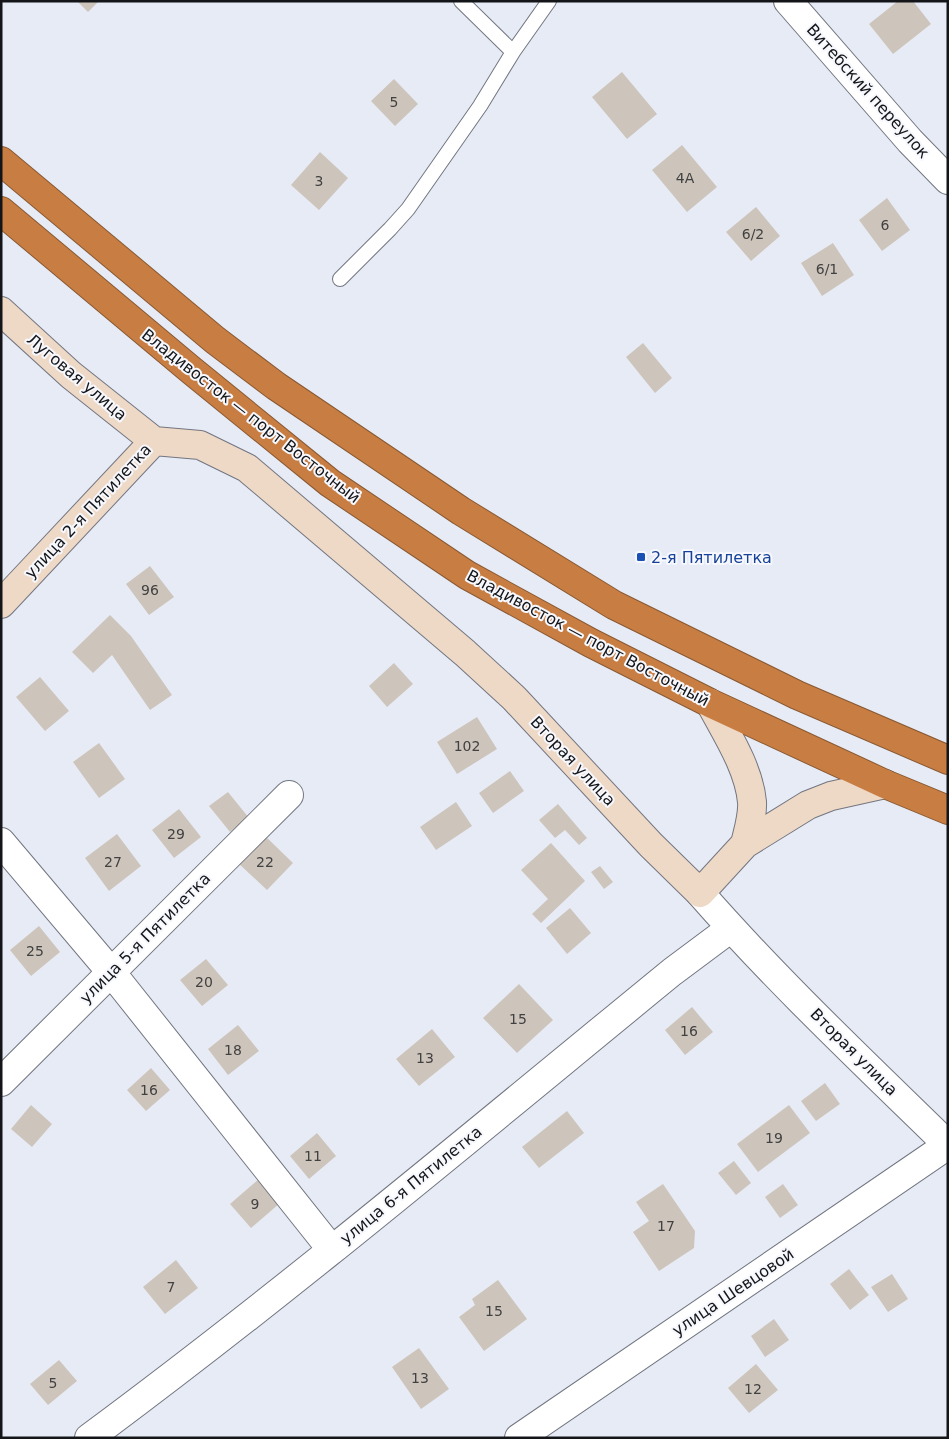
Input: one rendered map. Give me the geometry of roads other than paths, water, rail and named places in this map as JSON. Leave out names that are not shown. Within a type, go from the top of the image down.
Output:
[{"type":"highway","points":[[1,161],[215,340],[276,386],[461,511],[614,605],[797,695],[948,760]]},
{"type":"highway","name":"Владивосток — порт Восточный","points":[[1,211],[191,370],[330,482],[468,575],[591,643],[710,703],[885,784],[948,810]]},
{"type":"main road","name":"Луговая улица","points":[[1,311],[71,375],[154,440]]},
{"type":"main road","name":"улица 2-я Пятилетка","points":[[1,604],[154,440]]},
{"type":"main road","name":"Вторая улица","points":[[154,440],[200,445],[247,468],[458,647],[514,698],[651,846],[700,892]]},
{"type":"main road","points":[[710,703],[749,782],[752,804],[750,826],[745,844]]},
{"type":"main road","points":[[700,892],[745,844],[808,805],[831,796],[885,784]]},
{"type":"street","name":"Витебский переулок","points":[[788,1],[910,141],[948,180]]},
{"type":"street","name":"улица 5-я Пятилетка","points":[[1,1082],[289,795]]},
{"type":"street","points":[[1,842],[111,972],[332,1250]]},
{"type":"street","name":"Вторая улица","points":[[700,892],[731,928],[837,1037],[948,1145]]},
{"type":"street","name":"улица 6-я Пятилетка","points":[[88,1438],[332,1250],[672,972],[731,928]]},
{"type":"street","name":"улица Шевцовой","points":[[519,1438],[948,1145]]},
{"type":"lane","points":[[461,1],[513,52]]},
{"type":"lane","points":[[340,279],[408,209],[480,106],[513,52],[549,1]]},
{"type":"place","name":"2-я Пятилетка","points":[[641,557]]}]
